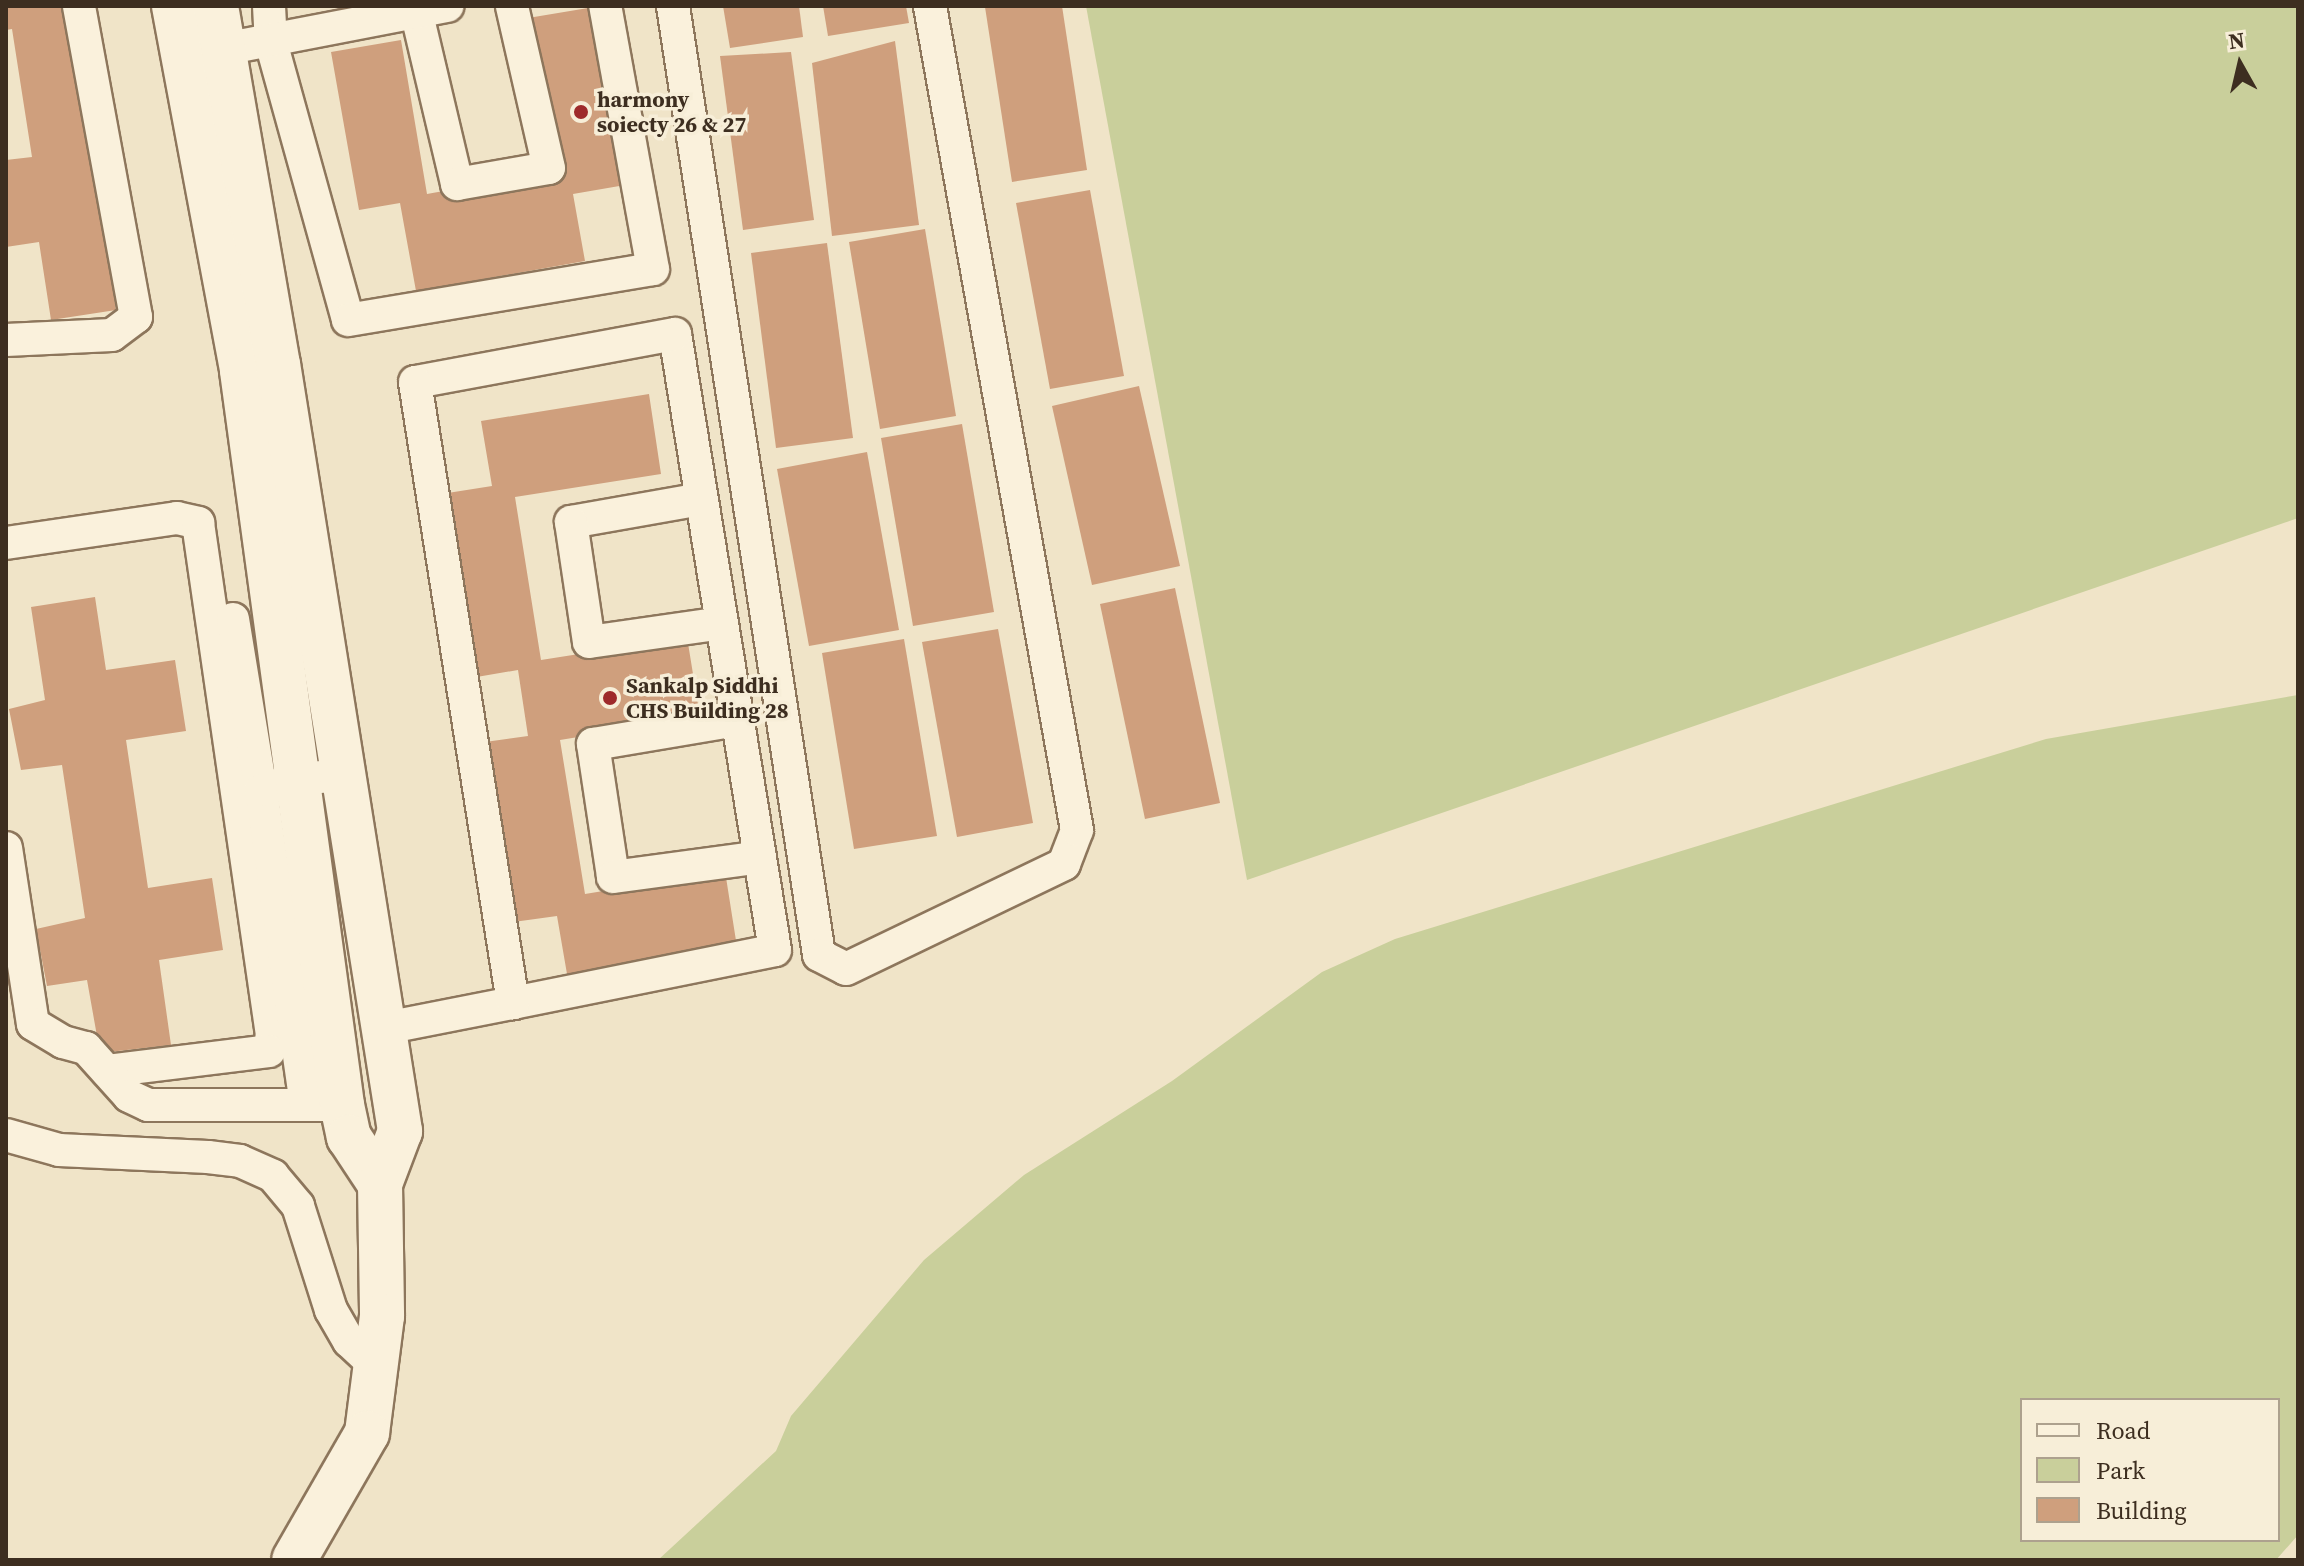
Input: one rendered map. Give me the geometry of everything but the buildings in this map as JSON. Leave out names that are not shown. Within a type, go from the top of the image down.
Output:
[{"type":"street","points":[[6,340],[112,335],[136,317],[79,6]]},
{"type":"street","points":[[174,6],[204,53],[344,775],[400,1131],[380,1184],[383,1272],[367,1433],[294,1560]]},
{"type":"street","points":[[216,6],[204,53],[242,371],[280,784],[324,1105],[380,1184]]},
{"type":"street","points":[[269,6],[271,42],[348,320],[653,269],[605,6]]},
{"type":"street","points":[[204,53],[271,42],[416,9],[448,6]]},
{"type":"street","points":[[416,9],[457,184],[549,168],[512,6]]},
{"type":"street","points":[[673,6],[819,955],[846,969],[1064,864],[1077,830],[930,6]]},
{"type":"street","points":[[385,1028],[513,1003],[775,950],[675,334],[415,382],[513,1003]]},
{"type":"street","points":[[701,499],[571,522],[589,642],[722,623]]},
{"type":"street","points":[[6,543],[177,518],[198,523],[272,1035],[269,1051],[107,1071]]},
{"type":"street","points":[[225,573],[280,784]]},
{"type":"street","points":[[737,720],[593,744],[613,877],[760,857]]},
{"type":"street","points":[[280,784],[344,775]]},
{"type":"street","points":[[6,848],[33,1024],[63,1042],[86,1048],[129,1096],[148,1105],[324,1105]]},
{"type":"street","points":[[6,1135],[59,1150],[240,1161],[273,1176],[298,1206],[331,1310],[349,1341],[376,1366]]},
{"type":"green space","points":[[1086,6],[2298,6],[2298,518],[1247,880]]},
{"type":"green space","points":[[2298,695],[2298,1535],[2276,1560],[658,1560],[776,1451],[791,1416],[924,1260],[1024,1175],[1172,1081],[1322,972],[1395,939],[2046,739]]},
{"type":"place","name":"harmony soiecty 26 & 27","points":[[581,112]]},
{"type":"place","name":"Sankalp Siddhi CHS Building 28","points":[[610,698]]}]
